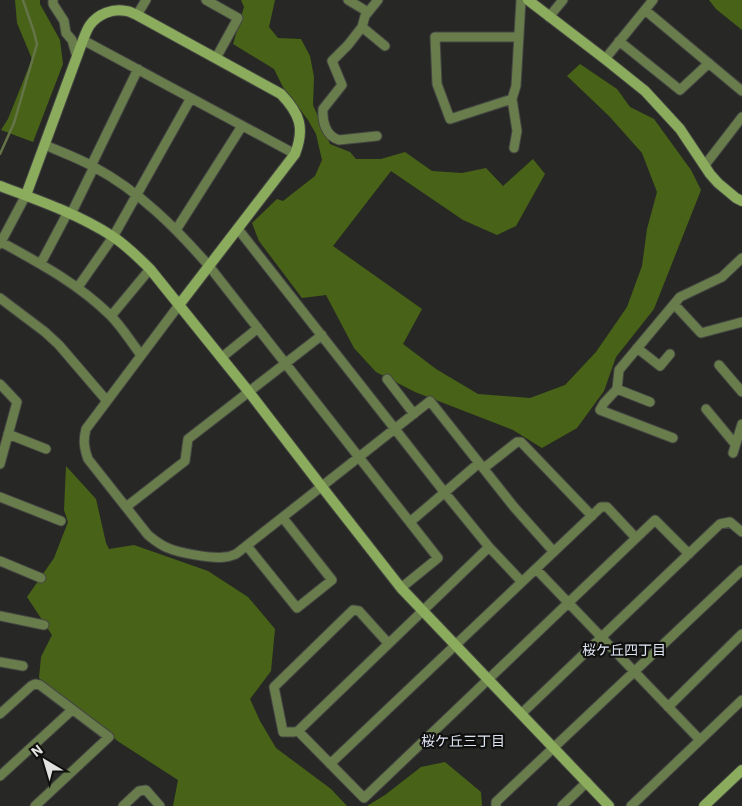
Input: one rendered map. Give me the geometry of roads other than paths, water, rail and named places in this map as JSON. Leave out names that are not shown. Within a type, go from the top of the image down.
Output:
[{"type":"street","points":[[53,0],[53,4],[64,22],[66,33],[72,40],[76,57]]},
{"type":"street","points":[[138,15],[146,0]]},
{"type":"street","points":[[206,0],[238,18],[216,58]]},
{"type":"street","points":[[348,0],[368,12]]},
{"type":"street","points":[[377,136],[340,140],[334,138],[325,128],[322,112],[323,108],[342,85],[332,61],[362,28],[365,16],[378,0]]},
{"type":"street","points":[[514,148],[516,131],[512,99],[516,86],[520,0]]},
{"type":"street","points":[[528,0],[645,91],[680,129],[710,174],[718,183],[742,201]]},
{"type":"street","points":[[550,17],[563,0]]},
{"type":"street","points":[[605,58],[653,0]]},
{"type":"street","points":[[141,355],[111,316],[78,287],[41,263],[0,243],[26,195],[89,26],[105,13],[116,10],[126,10],[138,15],[281,94],[295,111],[301,130],[300,141],[295,154],[86,429],[83,440],[88,459],[148,535],[168,548],[214,558],[236,554],[430,401],[481,466],[554,552]]},
{"type":"street","points":[[645,10],[742,91]]},
{"type":"street","points":[[362,28],[385,46]]},
{"type":"street","points":[[512,99],[450,119],[438,84],[435,37],[518,37]]},
{"type":"street","points":[[83,40],[295,154]]},
{"type":"street","points":[[619,41],[680,90],[709,63]]},
{"type":"street","points":[[41,263],[93,166],[138,69]]},
{"type":"street","points":[[78,287],[113,237],[191,98]]},
{"type":"street","points":[[705,165],[742,117]]},
{"type":"street","points":[[176,230],[242,126]]},
{"type":"street","points":[[45,145],[93,166],[138,194],[176,230],[209,266],[438,558],[401,588]]},
{"type":"street","points":[[0,186],[69,213],[113,237],[133,252],[150,269],[249,392],[401,588],[609,806]]},
{"type":"street","points":[[238,229],[445,493],[489,547],[522,582]]},
{"type":"street","points":[[673,438],[600,410],[617,389],[619,370],[680,297],[722,277],[742,258]]},
{"type":"street","points":[[111,316],[150,269]]},
{"type":"street","points":[[0,298],[45,332],[107,400]]},
{"type":"street","points":[[674,304],[701,333],[742,322]]},
{"type":"street","points":[[221,358],[258,328]]},
{"type":"street","points":[[126,507],[185,461],[188,439],[322,335]]},
{"type":"street","points":[[637,348],[660,366],[670,354]]},
{"type":"street","points":[[719,365],[742,392]]},
{"type":"street","points":[[387,379],[414,414]]},
{"type":"street","points":[[0,384],[17,402],[0,464]]},
{"type":"street","points":[[617,389],[650,402]]},
{"type":"street","points":[[706,409],[734,449],[742,424]]},
{"type":"street","points":[[8,434],[46,450]]},
{"type":"street","points":[[410,522],[481,466],[517,442],[521,442],[592,516]]},
{"type":"street","points":[[0,498],[61,521]]},
{"type":"street","points":[[330,764],[601,507],[607,507],[636,538]]},
{"type":"street","points":[[247,546],[297,608],[332,580],[282,518]]},
{"type":"street","points":[[298,731],[364,798],[656,520],[689,554]]},
{"type":"street","points":[[521,714],[720,524],[730,522],[742,532]]},
{"type":"street","points":[[388,643],[360,611],[353,610],[274,687],[282,732],[298,731],[489,547]]},
{"type":"street","points":[[0,561],[41,578]]},
{"type":"street","points":[[536,569],[700,740]]},
{"type":"street","points":[[496,806],[496,802],[742,570]]},
{"type":"street","points":[[0,616],[44,625]]},
{"type":"street","points":[[668,706],[742,634]]},
{"type":"street","points":[[0,662],[23,666]]},
{"type":"street","points":[[0,714],[35,684],[109,737],[35,806]]},
{"type":"street","points":[[631,806],[700,740],[740,705]]},
{"type":"street","points":[[0,776],[72,710]]},
{"type":"street","points":[[704,806],[742,770]]},
{"type":"street","points":[[562,806],[587,782]]},
{"type":"street","points":[[123,806],[140,791],[146,790],[160,806]]},
{"type":"waterway","points":[[0,154],[14,123],[37,44],[23,0]]},
{"type":"district","name":"桜ケ丘四丁目","points":[[624,650]]},
{"type":"district","name":"桜ケ丘三丁目","points":[[463,741]]}]
